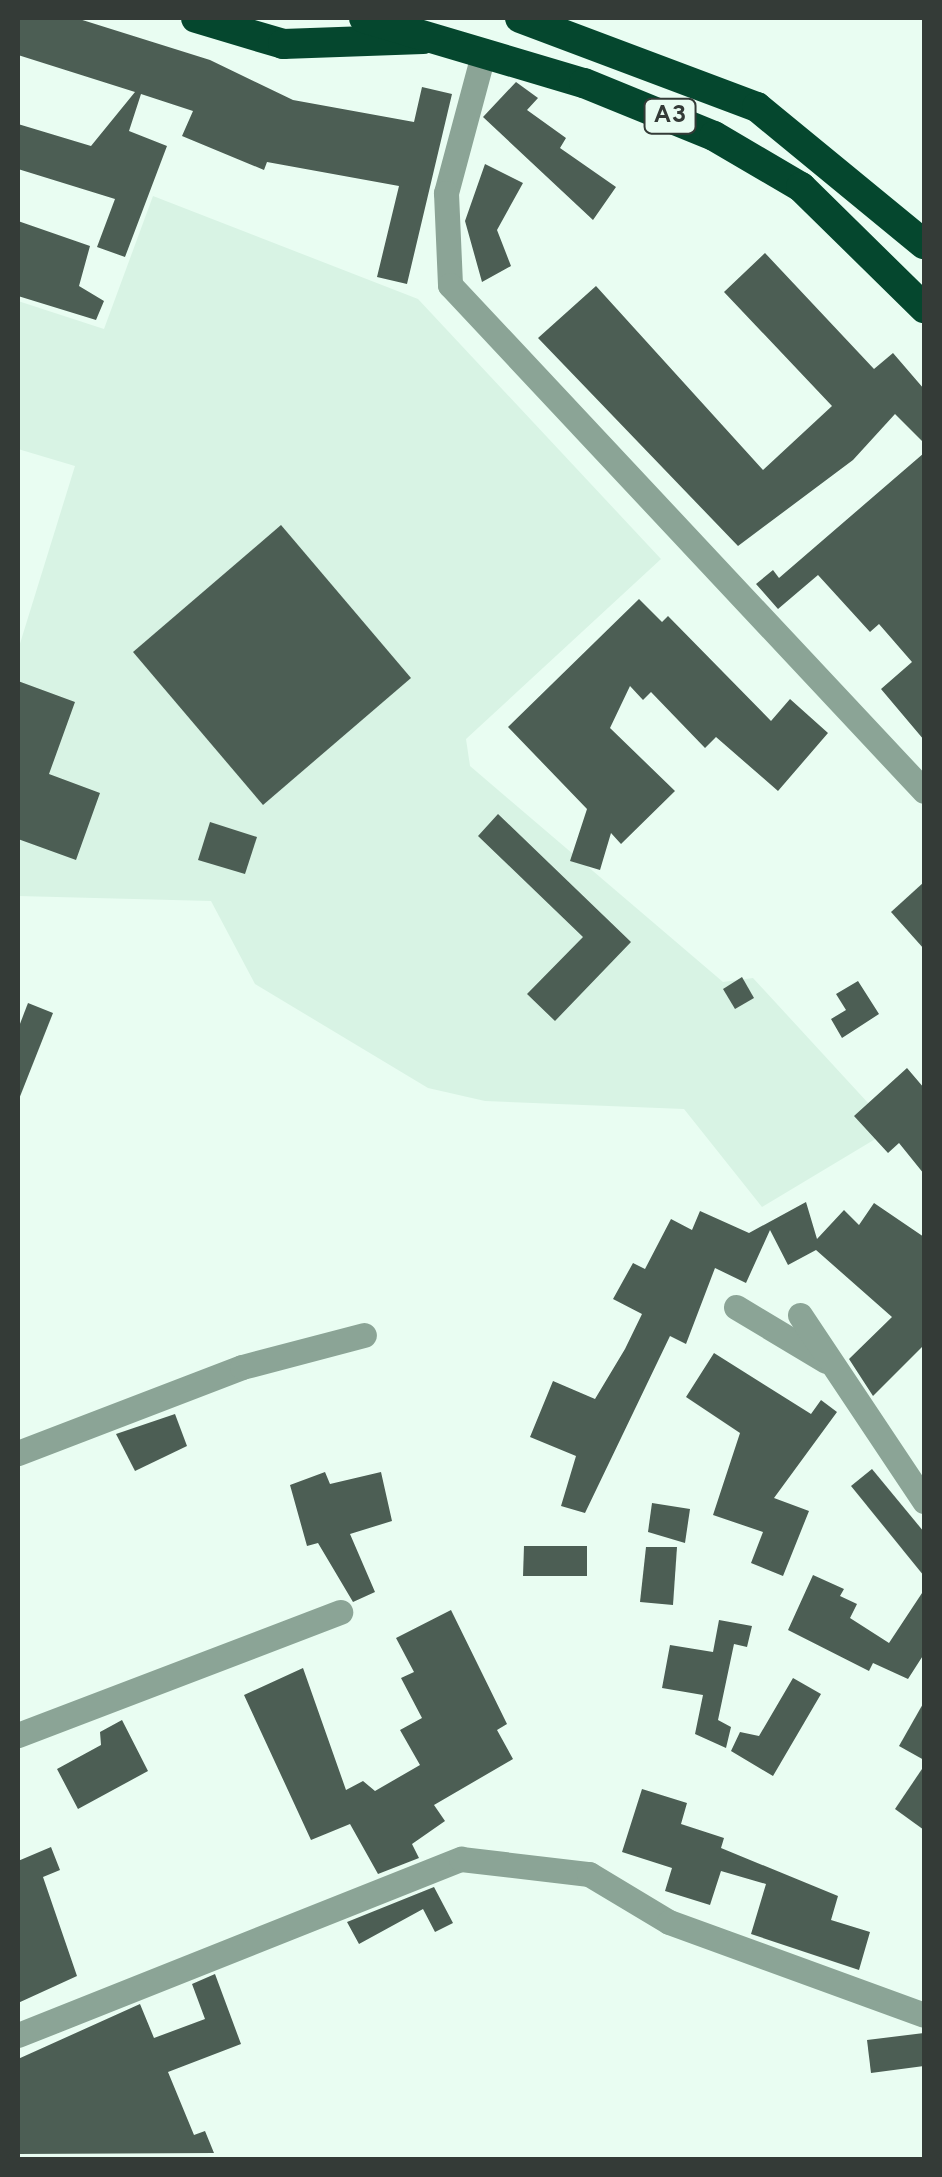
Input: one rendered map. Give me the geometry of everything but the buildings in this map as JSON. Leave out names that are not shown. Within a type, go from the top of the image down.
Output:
[{"type":"highway","points":[[196,18],[283,44],[442,37]]},
{"type":"highway","name":"A3","points":[[364,18],[484,50],[648,106],[758,158],[801,188],[924,308]]},
{"type":"highway","name":"A3","points":[[520,18],[757,107],[924,244]]},
{"type":"street","points":[[484,50],[446,193],[450,285],[924,791]]},
{"type":"street","points":[[736,1307],[830,1364]]},
{"type":"street","points":[[800,1316],[924,1501]]},
{"type":"street","points":[[18,1453],[242,1367],[364,1335]]},
{"type":"street","points":[[18,1736],[340,1612]]},
{"type":"street","points":[[18,2035],[461,1859],[589,1874],[669,1922],[924,2015]]},
{"type":"shaded area","points":[[153,196],[418,299],[661,559],[466,739],[470,766],[723,982],[753,978],[892,1129],[762,1207],[684,1109],[485,1101],[428,1088],[255,984],[211,901],[18,896],[18,650],[75,466],[18,449],[18,301],[104,329]]}]
